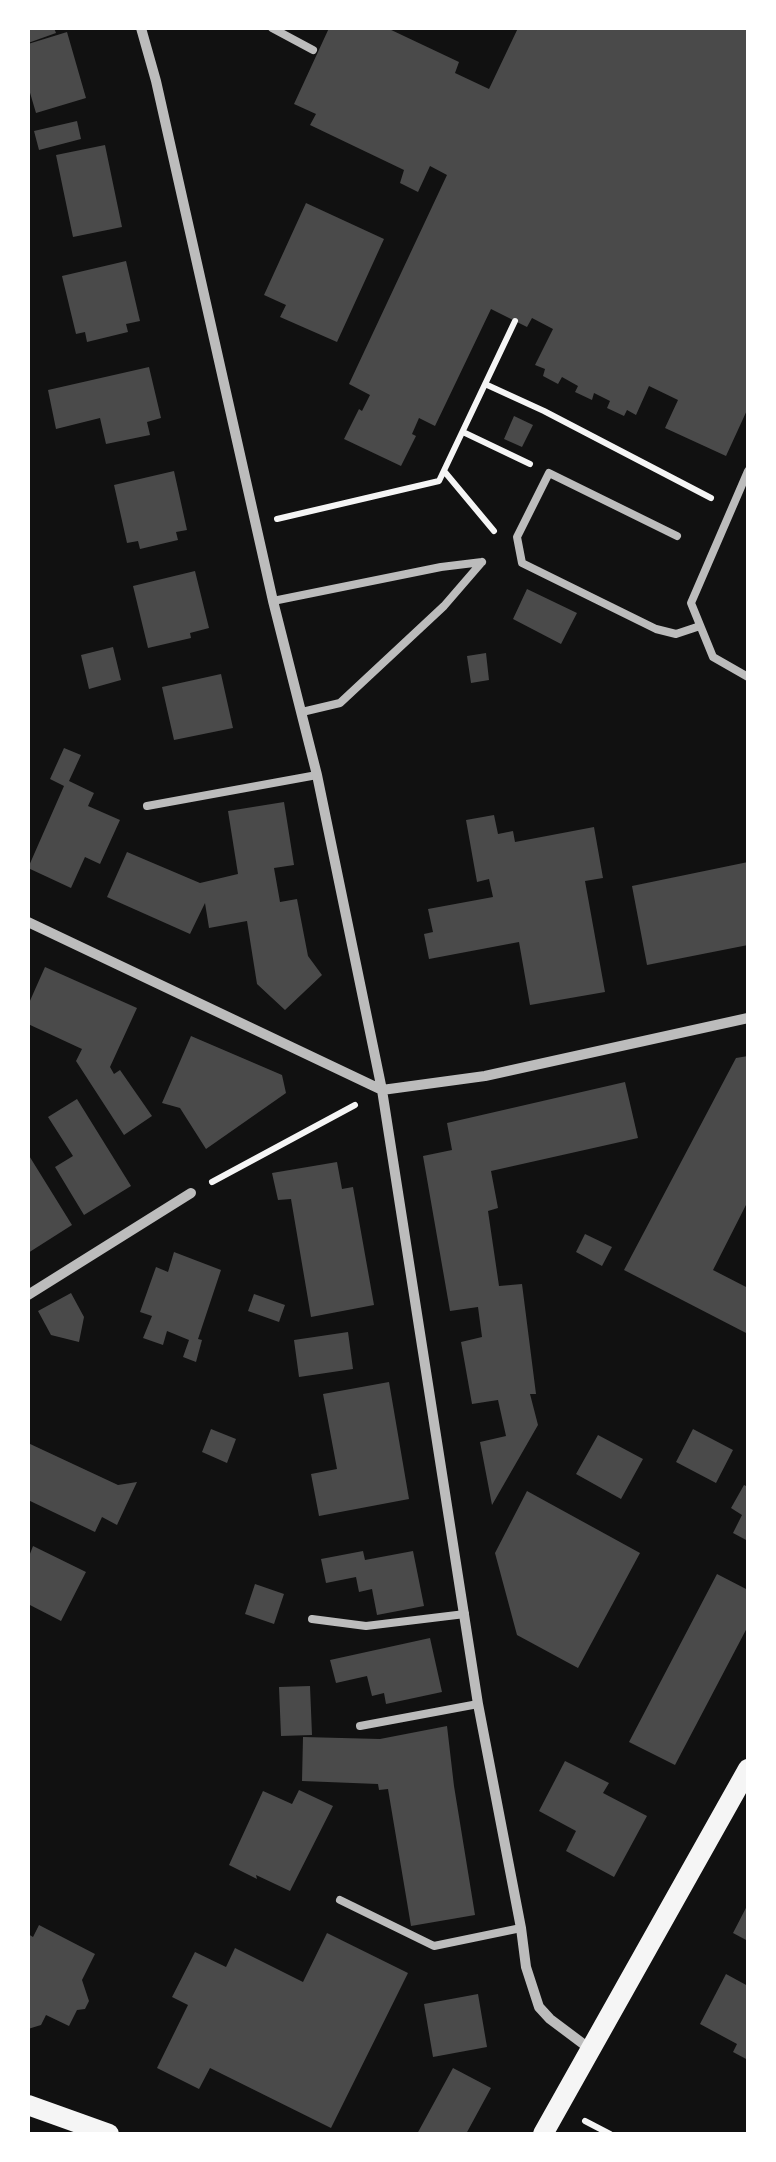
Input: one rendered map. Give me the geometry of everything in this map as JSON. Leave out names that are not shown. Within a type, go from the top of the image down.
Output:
[{"type":"main road","points":[[543,2134],[748,1769]]},
{"type":"main road","points":[[28,2105],[109,2134]]},
{"type":"street","points":[[141,28],[317,775],[382,1090],[478,1704],[526,1967],[539,2007],[590,2049]]},
{"type":"street","points":[[28,922],[382,1090],[485,1076],[748,1018]]},
{"type":"street","points":[[28,1295],[190,1193]]},
{"type":"lane","points":[[272,28],[313,50]]},
{"type":"lane","points":[[748,472],[691,603],[713,657],[748,676]]},
{"type":"lane","points":[[677,536],[549,473],[517,537],[522,563],[656,629],[676,634],[700,626]]},
{"type":"lane","points":[[273,601],[482,562],[444,606],[340,704],[302,712]]},
{"type":"lane","points":[[148,806],[317,775]]},
{"type":"lane","points":[[312,1618],[366,1626],[464,1614]]},
{"type":"lane","points":[[360,1726],[478,1704]]},
{"type":"lane","points":[[340,1900],[434,1946],[521,1928]]},
{"type":"path","points":[[256,524],[439,481],[515,322]]},
{"type":"path","points":[[485,384],[718,502]]},
{"type":"path","points":[[463,432],[549,473]]},
{"type":"path","points":[[444,471],[494,529],[496,543]]},
{"type":"path","points":[[190,1193],[382,1090]]},
{"type":"building","points":[[28,28],[54,28],[56,33],[28,43]]},
{"type":"building","points":[[329,28],[387,28],[459,62],[455,73],[489,89],[518,28],[748,28],[748,408],[726,456],[665,428],[678,400],[649,386],[636,415],[627,410],[624,416],[607,408],[610,401],[594,393],[592,400],[575,392],[578,386],[562,377],[558,384],[543,376],[545,369],[535,365],[553,329],[532,318],[527,327],[491,309],[435,426],[419,418],[412,434],[416,436],[401,466],[344,439],[370,395],[349,384],[447,175],[430,166],[418,192],[400,183],[404,170],[310,125],[316,114],[294,104]]},
{"type":"building","points":[[67,32],[86,98],[36,113],[28,86],[28,44]]},
{"type":"building","points":[[77,121],[81,139],[39,150],[34,131]]},
{"type":"building","points":[[105,145],[122,227],[73,237],[56,155]]},
{"type":"building","points":[[306,203],[384,239],[337,342],[280,317],[286,305],[264,295]]},
{"type":"building","points":[[126,261],[140,321],[126,324],[128,332],[87,342],[85,332],[76,334],[62,276]]},
{"type":"building","points":[[149,367],[161,418],[147,422],[150,435],[106,444],[100,418],[56,429],[48,390]]},
{"type":"building","points":[[514,416],[533,425],[522,447],[504,439]]},
{"type":"building","points":[[174,471],[187,530],[176,532],[178,540],[140,549],[138,541],[127,543],[114,485]]},
{"type":"building","points":[[195,571],[209,628],[190,633],[191,638],[148,648],[133,586]]},
{"type":"building","points":[[527,589],[577,613],[561,644],[513,619]]},
{"type":"building","points":[[113,647],[121,680],[89,689],[81,655]]},
{"type":"building","points":[[486,653],[489,680],[471,683],[467,656]]},
{"type":"building","points":[[221,674],[233,728],[174,740],[162,687]]},
{"type":"building","points":[[64,748],[81,755],[69,781],[94,793],[88,806],[120,820],[100,864],[85,857],[71,888],[28,868],[64,786],[50,779]]},
{"type":"building","points":[[284,802],[294,865],[274,868],[280,902],[297,899],[308,956],[322,975],[285,1010],[257,984],[247,921],[209,928],[205,903],[190,934],[107,897],[127,852],[200,883],[238,874],[228,811]]},
{"type":"building","points":[[494,815],[498,834],[513,831],[515,842],[594,827],[603,878],[585,881],[605,992],[530,1005],[519,942],[429,959],[424,934],[433,932],[428,909],[493,897],[489,879],[477,882],[466,820]]},
{"type":"building","points":[[748,862],[748,945],[647,965],[632,886]]},
{"type":"building","points":[[45,967],[137,1008],[110,1067],[114,1074],[120,1070],[152,1116],[124,1135],[76,1061],[82,1049],[28,1024],[28,1002]]},
{"type":"building","points":[[191,1036],[282,1075],[286,1093],[206,1149],[180,1108],[162,1103]]},
{"type":"building","points":[[748,1056],[748,1201],[713,1270],[748,1288],[748,1334],[624,1270],[736,1058]]},
{"type":"building","points":[[625,1082],[638,1138],[491,1171],[498,1208],[488,1211],[499,1286],[522,1284],[536,1394],[530,1394],[538,1425],[492,1505],[480,1442],[506,1436],[498,1400],[472,1404],[461,1342],[482,1337],[478,1307],[450,1311],[423,1156],[452,1150],[447,1123]]},
{"type":"building","points":[[77,1099],[131,1186],[84,1215],[55,1167],[73,1156],[48,1117]]},
{"type":"building","points":[[28,1154],[72,1225],[28,1253]]},
{"type":"building","points":[[337,1162],[342,1189],[353,1187],[374,1305],[311,1317],[291,1199],[278,1200],[272,1173]]},
{"type":"building","points":[[585,1234],[612,1247],[602,1266],[576,1252]]},
{"type":"building","points":[[174,1252],[221,1270],[198,1339],[202,1340],[196,1362],[183,1357],[189,1340],[167,1331],[163,1345],[143,1338],[152,1316],[140,1312],[156,1267],[168,1272]]},
{"type":"building","points":[[71,1293],[84,1317],[79,1342],[51,1335],[38,1311]]},
{"type":"building","points":[[254,1294],[285,1305],[279,1322],[248,1311]]},
{"type":"building","points":[[348,1332],[353,1369],[299,1377],[294,1340]]},
{"type":"building","points":[[389,1382],[409,1499],[319,1516],[311,1474],[337,1469],[323,1394]]},
{"type":"building","points":[[211,1429],[236,1439],[227,1463],[202,1452]]},
{"type":"building","points":[[693,1429],[733,1450],[716,1483],[676,1462]]},
{"type":"building","points":[[598,1435],[643,1459],[621,1499],[576,1474]]},
{"type":"building","points":[[28,1443],[118,1485],[137,1482],[117,1525],[102,1517],[95,1532],[28,1500]]},
{"type":"building","points":[[744,1485],[748,1487],[748,1541],[733,1533],[742,1515],[731,1508]]},
{"type":"building","points":[[527,1491],[640,1553],[578,1668],[517,1635],[495,1553]]},
{"type":"building","points":[[33,1546],[86,1572],[61,1621],[28,1604],[28,1559]]},
{"type":"building","points":[[363,1551],[365,1560],[413,1551],[424,1606],[377,1615],[372,1589],[359,1592],[356,1577],[326,1583],[321,1559]]},
{"type":"building","points":[[717,1574],[748,1590],[748,1626],[675,1765],[629,1742]]},
{"type":"building","points":[[255,1584],[284,1594],[274,1624],[245,1614]]},
{"type":"building","points":[[430,1638],[442,1692],[386,1704],[384,1693],[372,1696],[367,1676],[336,1683],[330,1660]]},
{"type":"building","points":[[310,1686],[312,1735],[281,1736],[279,1687]]},
{"type":"building","points":[[447,1726],[475,1915],[411,1926],[388,1789],[379,1790],[378,1784],[302,1781],[303,1737],[380,1739]]},
{"type":"building","points":[[565,1761],[609,1783],[603,1793],[647,1816],[614,1877],[566,1851],[576,1831],[539,1811]]},
{"type":"building","points":[[299,1790],[333,1806],[290,1891],[229,1865],[263,1791],[292,1804]]},
{"type":"building","points":[[748,1904],[748,1941],[733,1933]]},
{"type":"building","points":[[39,1925],[95,1954],[82,1980],[89,2001],[85,2009],[77,2010],[69,2026],[46,2015],[41,2025],[28,2029],[28,1934],[33,1937]]},
{"type":"building","points":[[327,1933],[408,1973],[331,2128],[210,2068],[199,2089],[157,2068],[188,2005],[172,1997],[195,1952],[226,1967],[235,1948],[303,1982]]},
{"type":"building","points":[[726,1974],[748,1986],[748,2060],[733,2052],[737,2044],[700,2024]]},
{"type":"building","points":[[478,1994],[487,2047],[433,2057],[424,2004]]},
{"type":"building","points":[[453,2068],[491,2088],[466,2134],[417,2134]]}]
